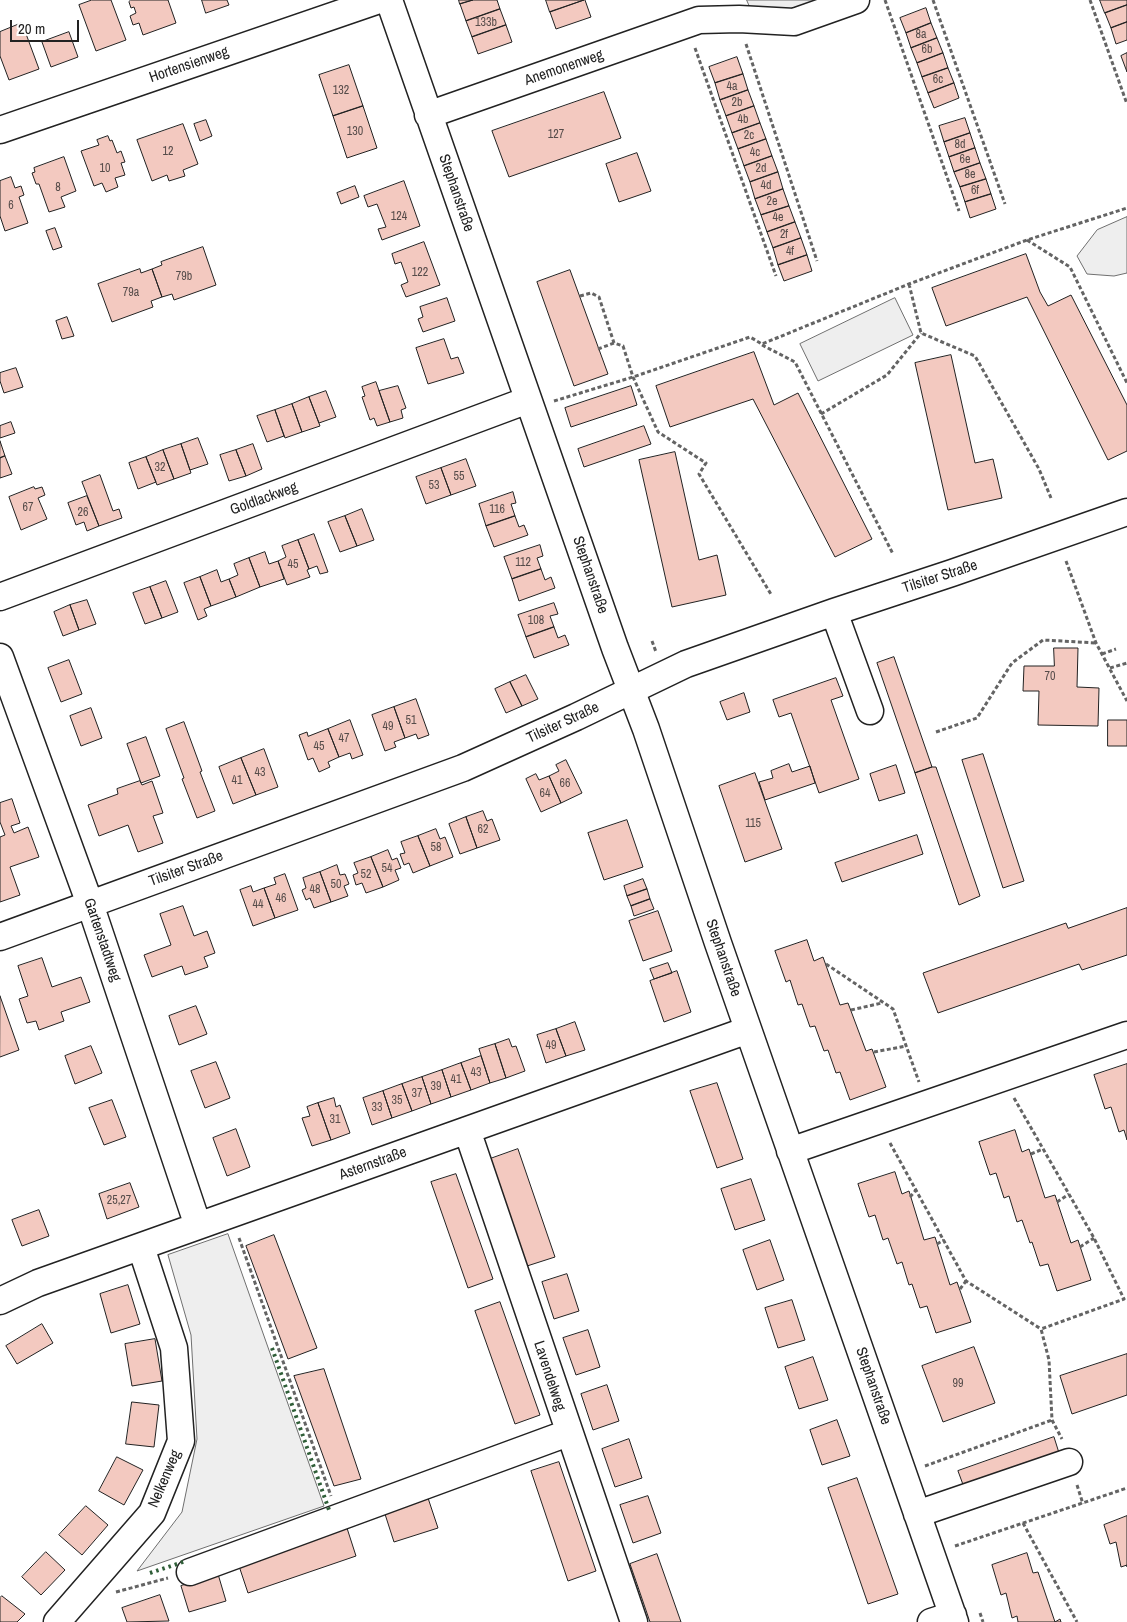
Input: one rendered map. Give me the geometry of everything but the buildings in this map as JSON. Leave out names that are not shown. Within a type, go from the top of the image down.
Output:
[{"type":"street","name":"Hortensienweg","points":[[0,130],[379,0]]},
{"type":"street","name":"Stephanstraße","points":[[389,0],[528,400],[646,729],[748,1030],[931,1554],[946,1620]]},
{"type":"street","name":"Anemonenweg","points":[[428,115],[700,15],[794,22],[856,0]]},
{"type":"street","name":"Goldlackweg","points":[[0,597],[528,400]]},
{"type":"street","name":"Tilsiter Straße","points":[[0,937],[463,768],[686,664],[834,612],[952,574],[1127,512]]},
{"type":"street","points":[[834,612],[870,711]]},
{"type":"street","name":"Gartenstadtweg","points":[[0,657],[90,904],[198,1226]]},
{"type":"street","name":"Asternstraße","points":[[0,1301],[38,1283],[748,1030]]},
{"type":"street","points":[[790,1151],[1127,1035]]},
{"type":"street","name":"Lavendelweg","points":[[467,1130],[568,1433],[634,1622]]},
{"type":"street","name":"Nelkenweg","points":[[58,1622],[152,1513],[181,1441],[174,1348],[141,1246]]},
{"type":"street","points":[[190,1572],[568,1433]]},
{"type":"street","points":[[917,1514],[1069,1462]]},
{"type":"path","points":[[885,0],[959,210]]},
{"type":"path","points":[[933,0],[1005,204]]},
{"type":"path","points":[[1090,0],[1127,104]]},
{"type":"path","points":[[700,15],[776,276]]},
{"type":"path","points":[[738,19],[817,261]]},
{"type":"path","points":[[762,344],[909,284],[1027,240],[1127,208]]},
{"type":"path","points":[[1027,240],[1070,267],[1127,383]]},
{"type":"path","points":[[909,284],[921,333]]},
{"type":"path","points":[[580,296],[590,293],[599,297],[614,343]]},
{"type":"path","points":[[821,414],[886,375],[921,333]]},
{"type":"path","points":[[921,333],[975,356],[1039,469],[1051,498]]},
{"type":"path","points":[[528,400],[556,401],[750,337],[794,362],[892,554]]},
{"type":"path","points":[[598,349],[614,343],[623,346],[633,377],[658,432],[706,463],[699,474],[772,596]]},
{"type":"path","points":[[1066,561],[1096,643],[1127,701]]},
{"type":"path","points":[[936,732],[977,718],[1012,663],[1043,640],[1096,643]]},
{"type":"path","points":[[652,641],[657,654]]},
{"type":"path","points":[[1102,654],[1116,649]]},
{"type":"path","points":[[1110,668],[1127,662]]},
{"type":"path","points":[[826,964],[892,1009],[927,1104]]},
{"type":"path","points":[[851,1010],[883,1002]]},
{"type":"path","points":[[874,1052],[906,1046]]},
{"type":"path","points":[[1002,1078],[1094,1238],[1126,1299],[1041,1329]]},
{"type":"path","points":[[878,1121],[966,1281],[1041,1329],[1049,1360],[1052,1420],[1063,1441],[1083,1504]]},
{"type":"path","points":[[1031,1154],[1043,1148]]},
{"type":"path","points":[[910,1197],[916,1190]]},
{"type":"path","points":[[1057,1202],[1069,1194]]},
{"type":"path","points":[[231,1214],[338,1518]]},
{"type":"path","points":[[1080,1246],[1094,1238]]},
{"type":"path","points":[[937,1244],[944,1240]]},
{"type":"path","points":[[960,1288],[966,1281]]},
{"type":"path","points":[[903,1474],[1052,1420]]},
{"type":"path","points":[[931,1554],[1127,1488]]},
{"type":"path","points":[[1023,1523],[1077,1622]]},
{"type":"path","points":[[113,1593],[190,1572]]},
{"type":"shaded area","points":[[747,0],[817,0],[784,12],[750,7]]},
{"type":"shaded area","points":[[1127,217],[1127,273],[1114,276],[1087,274],[1077,256],[1097,230]]},
{"type":"shaded area","points":[[895,298],[913,335],[818,381],[800,344]]},
{"type":"shaded area","points":[[228,1234],[324,1506],[137,1571],[182,1512],[197,1439],[191,1335],[168,1255]]},
{"type":"hedge","points":[[272,1348],[329,1510],[327,1511]]},
{"type":"hedge","points":[[150,1573],[186,1561]]}]
